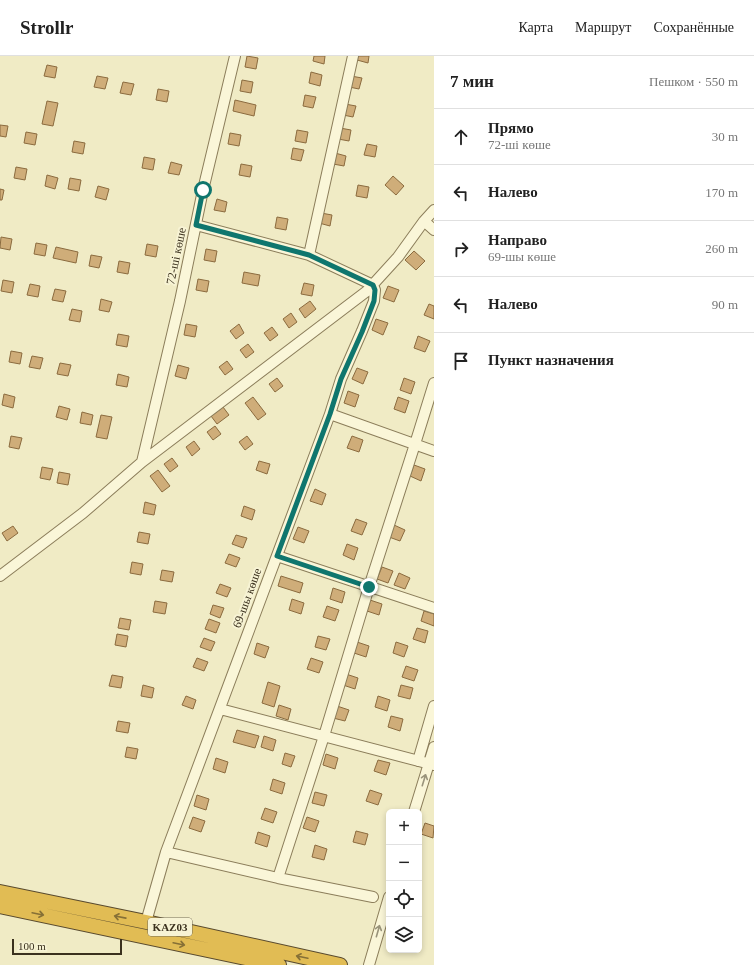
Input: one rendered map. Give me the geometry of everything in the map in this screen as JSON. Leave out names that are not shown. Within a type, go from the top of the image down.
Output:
[{"type":"highway","name":"KАZ03","points":[[0,892],[146,922],[340,965]]},
{"type":"highway","name":"KАZ03","points":[[0,906],[279,965]]},
{"type":"street","name":"72-ші көше","points":[[142,462],[149,439],[203,190],[234,56]]},
{"type":"street","points":[[309,255],[353,56]]},
{"type":"street","points":[[0,576],[83,513],[142,462],[373,285],[398,257],[424,221],[434,210]]},
{"type":"street","points":[[424,221],[434,230]]},
{"type":"street","points":[[196,225],[309,255],[373,285]]},
{"type":"street","name":"69-шы көше","points":[[146,922],[166,852],[330,414],[341,379],[374,301],[375,290],[373,285]]},
{"type":"street","points":[[278,878],[434,383]]},
{"type":"street","points":[[330,414],[434,451]]},
{"type":"street","points":[[277,556],[434,608]]},
{"type":"street","points":[[418,761],[434,706]]},
{"type":"street","points":[[220,709],[431,765]]},
{"type":"street","points":[[415,809],[431,765],[434,747]]},
{"type":"street","points":[[166,852],[278,878],[373,897]]},
{"type":"street","points":[[369,965],[386,907]]},
{"type":"building","points":[[247,56],[258,58],[256,69],[245,67]]},
{"type":"building","points":[[314,56],[325,56],[324,64],[313,61]]},
{"type":"building","points":[[358,56],[369,56],[368,63],[357,60]]},
{"type":"building","points":[[47,65],[57,67],[55,78],[44,76]]},
{"type":"building","points":[[311,72],[322,75],[320,86],[309,83]]},
{"type":"building","points":[[97,76],[108,78],[105,89],[94,87]]},
{"type":"building","points":[[351,76],[362,78],[359,89],[349,87]]},
{"type":"building","points":[[242,80],[253,82],[251,93],[240,91]]},
{"type":"building","points":[[123,82],[134,84],[131,95],[120,93]]},
{"type":"building","points":[[158,89],[169,91],[167,102],[156,100]]},
{"type":"building","points":[[305,95],[316,97],[313,108],[303,106]]},
{"type":"building","points":[[235,100],[256,105],[254,116],[233,111]]},
{"type":"building","points":[[47,101],[58,103],[53,126],[42,124]]},
{"type":"building","points":[[345,104],[356,106],[353,117],[343,115]]},
{"type":"building","points":[[0,125],[8,126],[6,137],[0,136]]},
{"type":"building","points":[[340,128],[351,130],[349,141],[338,139]]},
{"type":"building","points":[[297,130],[308,132],[306,143],[295,141]]},
{"type":"building","points":[[26,132],[37,134],[35,145],[24,143]]},
{"type":"building","points":[[230,133],[241,135],[239,146],[228,144]]},
{"type":"building","points":[[74,141],[85,143],[83,154],[72,152]]},
{"type":"building","points":[[367,144],[377,146],[375,157],[364,155]]},
{"type":"building","points":[[293,148],[304,150],[301,161],[291,159]]},
{"type":"building","points":[[335,153],[346,156],[344,166],[333,164]]},
{"type":"building","points":[[144,157],[155,159],[153,170],[142,168]]},
{"type":"building","points":[[171,162],[182,165],[179,175],[168,173]]},
{"type":"building","points":[[241,164],[252,166],[250,177],[239,175]]},
{"type":"building","points":[[16,167],[27,169],[25,180],[14,178]]},
{"type":"building","points":[[47,175],[58,178],[55,189],[45,186]]},
{"type":"building","points":[[393,176],[404,186],[396,195],[385,185]]},
{"type":"building","points":[[70,178],[81,180],[79,191],[68,189]]},
{"type":"building","points":[[358,185],[369,187],[367,198],[356,196]]},
{"type":"building","points":[[98,186],[109,189],[106,200],[95,197]]},
{"type":"building","points":[[0,189],[4,190],[2,200],[0,200]]},
{"type":"building","points":[[217,199],[227,202],[225,212],[214,210]]},
{"type":"building","points":[[321,213],[332,215],[330,226],[319,223]]},
{"type":"building","points":[[277,217],[288,219],[286,230],[275,228]]},
{"type":"building","points":[[1,237],[12,239],[10,250],[0,248]]},
{"type":"building","points":[[36,243],[47,245],[45,256],[34,254]]},
{"type":"building","points":[[147,244],[158,246],[156,257],[145,255]]},
{"type":"building","points":[[56,247],[78,252],[76,263],[53,258]]},
{"type":"building","points":[[206,249],[217,251],[215,262],[204,260]]},
{"type":"building","points":[[414,251],[425,261],[416,270],[405,260]]},
{"type":"building","points":[[91,255],[102,257],[99,268],[89,266]]},
{"type":"building","points":[[119,261],[130,263],[128,274],[117,272]]},
{"type":"building","points":[[244,272],[260,275],[258,286],[242,283]]},
{"type":"building","points":[[198,279],[209,281],[207,292],[196,290]]},
{"type":"building","points":[[3,280],[14,282],[12,293],[1,291]]},
{"type":"building","points":[[304,283],[314,285],[312,296],[301,294]]},
{"type":"building","points":[[30,284],[40,286],[38,297],[27,295]]},
{"type":"building","points":[[388,286],[399,290],[394,302],[383,298]]},
{"type":"building","points":[[55,289],[66,291],[63,302],[52,300]]},
{"type":"building","points":[[101,299],[112,302],[109,312],[99,310]]},
{"type":"building","points":[[310,301],[316,309],[305,318],[299,309]]},
{"type":"building","points":[[429,304],[434,306],[434,319],[424,315]]},
{"type":"building","points":[[72,309],[82,311],[80,322],[69,320]]},
{"type":"building","points":[[291,313],[297,322],[289,328],[283,319]]},
{"type":"building","points":[[376,319],[388,323],[383,335],[372,330]]},
{"type":"building","points":[[186,324],[197,326],[195,337],[184,335]]},
{"type":"building","points":[[239,324],[244,333],[236,339],[230,331]]},
{"type":"building","points":[[272,327],[278,335],[270,341],[264,333]]},
{"type":"building","points":[[118,334],[129,336],[127,347],[116,345]]},
{"type":"building","points":[[418,336],[430,341],[425,352],[414,348]]},
{"type":"building","points":[[248,344],[254,352],[246,358],[240,350]]},
{"type":"building","points":[[11,351],[22,353],[20,364],[9,362]]},
{"type":"building","points":[[32,356],[43,358],[40,369],[29,367]]},
{"type":"building","points":[[227,361],[233,369],[225,375],[219,367]]},
{"type":"building","points":[[60,363],[71,365],[68,376],[57,374]]},
{"type":"building","points":[[178,365],[189,368],[186,379],[175,376]]},
{"type":"building","points":[[357,368],[368,372],[363,384],[352,379]]},
{"type":"building","points":[[118,374],[129,377],[127,387],[116,385]]},
{"type":"building","points":[[277,378],[283,386],[275,392],[269,384]]},
{"type":"building","points":[[404,378],[415,382],[411,394],[400,390]]},
{"type":"building","points":[[348,391],[359,395],[355,407],[344,403]]},
{"type":"building","points":[[4,394],[15,397],[13,408],[2,405]]},
{"type":"building","points":[[253,397],[266,414],[258,420],[245,403]]},
{"type":"building","points":[[398,397],[409,401],[405,413],[394,409]]},
{"type":"building","points":[[59,406],[70,409],[67,420],[56,417]]},
{"type":"building","points":[[223,407],[229,415],[217,424],[211,416]]},
{"type":"building","points":[[82,412],[93,415],[91,425],[80,423]]},
{"type":"building","points":[[101,415],[112,417],[107,439],[96,437]]},
{"type":"building","points":[[215,426],[221,434],[213,440],[207,432]]},
{"type":"building","points":[[11,436],[22,438],[19,449],[9,447]]},
{"type":"building","points":[[247,436],[253,444],[245,450],[239,442]]},
{"type":"building","points":[[352,436],[363,440],[359,452],[347,448]]},
{"type":"building","points":[[194,441],[200,449],[192,456],[186,447]]},
{"type":"building","points":[[172,458],[178,466],[170,472],[164,464]]},
{"type":"building","points":[[259,461],[270,464],[267,474],[256,470]]},
{"type":"building","points":[[414,465],[425,469],[421,481],[410,476]]},
{"type":"building","points":[[42,467],[53,469],[50,480],[40,478]]},
{"type":"building","points":[[158,470],[170,486],[162,492],[150,476]]},
{"type":"building","points":[[59,472],[70,474],[68,485],[57,483]]},
{"type":"building","points":[[315,489],[326,494],[322,505],[310,501]]},
{"type":"building","points":[[145,502],[156,505],[154,515],[143,513]]},
{"type":"building","points":[[244,506],[255,510],[252,520],[241,516]]},
{"type":"building","points":[[356,519],[367,523],[362,535],[351,531]]},
{"type":"building","points":[[394,525],[405,530],[400,541],[389,537]]},
{"type":"building","points":[[13,526],[18,533],[7,541],[2,533]]},
{"type":"building","points":[[298,527],[309,531],[304,543],[293,539]]},
{"type":"building","points":[[139,532],[150,534],[148,544],[137,542]]},
{"type":"building","points":[[236,535],[247,538],[243,548],[232,544]]},
{"type":"building","points":[[347,544],[358,548],[354,560],[343,555]]},
{"type":"building","points":[[229,554],[240,558],[236,567],[225,563]]},
{"type":"building","points":[[132,562],[143,564],[141,575],[130,573]]},
{"type":"building","points":[[382,567],[393,571],[388,583],[377,579]]},
{"type":"building","points":[[162,570],[174,572],[172,582],[160,580]]},
{"type":"building","points":[[399,573],[410,578],[405,589],[394,585]]},
{"type":"building","points":[[281,576],[303,583],[300,593],[278,586]]},
{"type":"building","points":[[220,584],[231,588],[227,597],[216,593]]},
{"type":"building","points":[[333,588],[345,592],[342,603],[330,599]]},
{"type":"building","points":[[292,599],[304,603],[301,614],[289,610]]},
{"type":"building","points":[[370,600],[382,604],[379,615],[367,611]]},
{"type":"building","points":[[155,601],[167,603],[165,614],[153,612]]},
{"type":"building","points":[[213,605],[224,608],[220,618],[210,614]]},
{"type":"building","points":[[327,606],[339,610],[335,621],[323,617]]},
{"type":"building","points":[[424,611],[434,614],[434,626],[421,621]]},
{"type":"building","points":[[120,618],[131,620],[129,630],[118,628]]},
{"type":"building","points":[[209,619],[220,623],[216,633],[205,629]]},
{"type":"building","points":[[417,628],[428,631],[425,643],[413,639]]},
{"type":"building","points":[[117,634],[128,636],[126,647],[115,645]]},
{"type":"building","points":[[318,636],[330,639],[326,650],[315,647]]},
{"type":"building","points":[[204,638],[215,642],[211,651],[200,647]]},
{"type":"building","points":[[357,642],[369,646],[366,657],[354,653]]},
{"type":"building","points":[[396,642],[408,646],[404,657],[393,653]]},
{"type":"building","points":[[257,643],[269,647],[265,658],[254,654]]},
{"type":"building","points":[[197,658],[208,662],[204,671],[193,667]]},
{"type":"building","points":[[311,658],[323,662],[319,673],[307,669]]},
{"type":"building","points":[[406,666],[418,670],[414,681],[402,677]]},
{"type":"building","points":[[346,674],[358,678],[355,689],[343,685]]},
{"type":"building","points":[[112,675],[123,677],[121,688],[109,686]]},
{"type":"building","points":[[268,682],[280,686],[274,707],[262,703]]},
{"type":"building","points":[[143,685],[154,688],[152,698],[141,696]]},
{"type":"building","points":[[401,685],[413,688],[410,699],[398,696]]},
{"type":"building","points":[[186,696],[196,700],[193,709],[182,705]]},
{"type":"building","points":[[378,696],[390,700],[387,711],[375,707]]},
{"type":"building","points":[[279,705],[291,709],[288,720],[276,716]]},
{"type":"building","points":[[337,706],[349,710],[345,721],[333,718]]},
{"type":"building","points":[[391,716],[403,719],[400,731],[388,727]]},
{"type":"building","points":[[118,721],[130,723],[128,733],[116,731]]},
{"type":"building","points":[[237,730],[259,736],[255,748],[233,742]]},
{"type":"building","points":[[264,736],[276,740],[273,751],[261,747]]},
{"type":"building","points":[[127,747],[138,749],[136,759],[125,757]]},
{"type":"building","points":[[285,753],[295,756],[291,767],[282,764]]},
{"type":"building","points":[[326,754],[338,758],[335,769],[323,765]]},
{"type":"building","points":[[216,758],[228,762],[225,773],[213,769]]},
{"type":"building","points":[[378,760],[390,763],[386,775],[374,771]]},
{"type":"building","points":[[273,779],[285,783],[282,794],[270,790]]},
{"type":"building","points":[[370,790],[382,794],[378,805],[366,801]]},
{"type":"building","points":[[315,792],[327,795],[324,806],[312,803]]},
{"type":"building","points":[[197,795],[209,799],[206,810],[194,806]]},
{"type":"building","points":[[265,808],[277,812],[273,823],[261,819]]},
{"type":"building","points":[[193,817],[205,821],[201,832],[189,828]]},
{"type":"building","points":[[307,817],[319,821],[315,832],[303,828]]},
{"type":"building","points":[[425,823],[434,826],[433,838],[422,834]]},
{"type":"building","points":[[356,831],[368,834],[365,845],[353,842]]},
{"type":"building","points":[[258,832],[270,836],[267,847],[255,843]]},
{"type":"building","points":[[315,845],[327,849],[324,860],[312,857]]},
{"type":"route","points":[[203,190],[196,225],[309,255],[373,285],[375,290],[374,301],[341,379],[330,414],[277,556],[369,587]]}]
